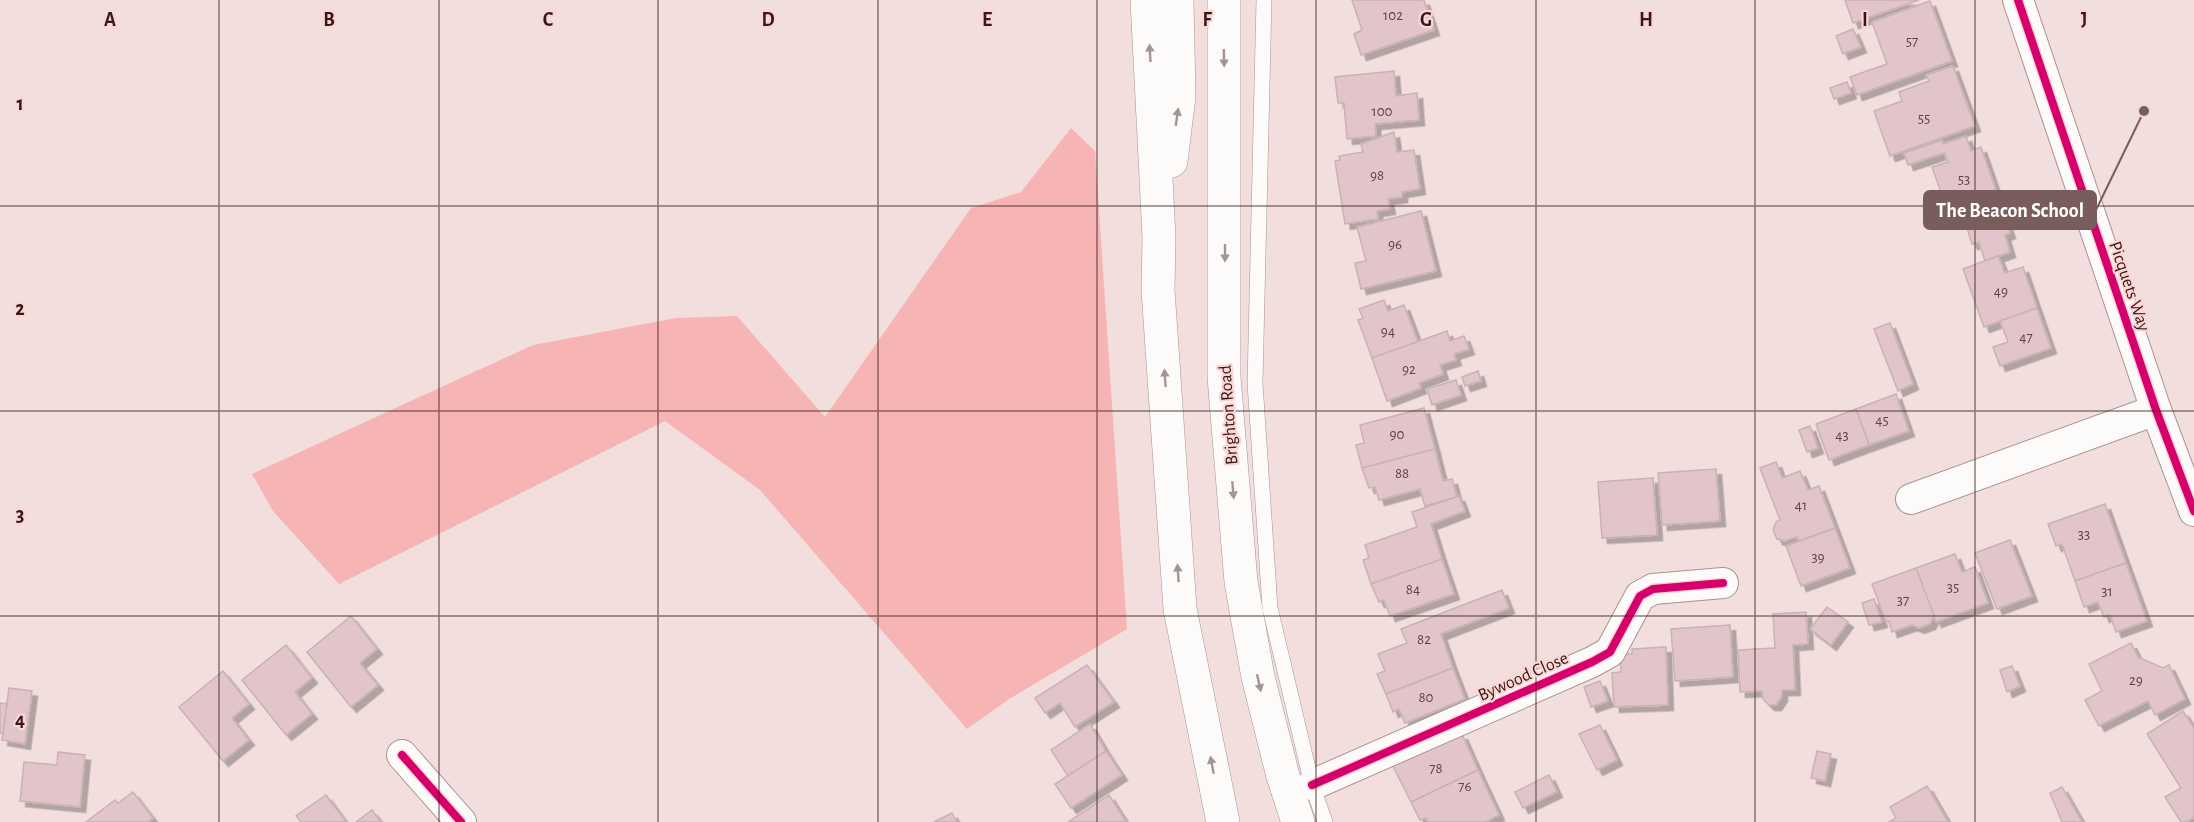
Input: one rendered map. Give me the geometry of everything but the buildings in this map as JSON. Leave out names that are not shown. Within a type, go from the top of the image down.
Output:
[{"type":"highway","points":[[1148,0],[1159,237],[1158,290],[1180,609],[1223,822]]},
{"type":"highway","points":[[1159,237],[1179,96],[1177,0]]},
{"type":"highway","name":"Brighton Road","points":[[1224,0],[1224,377],[1241,582],[1258,677],[1283,776],[1298,822]]},
{"type":"street","name":"Picquets Way","points":[[2018,0],[2156,410],[2194,511]]},
{"type":"street","points":[[1911,499],[2156,410]]},
{"type":"street","name":"Bywood Close","points":[[1312,785],[1610,652],[1640,596],[1653,589],[1723,584]]},
{"type":"street","points":[[402,755],[461,822]]},
{"type":"lane","points":[[1264,0],[1255,383],[1270,608],[1312,785],[1325,822]]},
{"type":"shaded area","points":[[1071,128],[1095,151],[1127,629],[1009,699],[967,729],[760,490],[665,421],[339,584],[273,511],[252,474],[533,345],[676,318],[737,316],[825,417],[971,208],[1021,192]]},
{"type":"cycle path","points":[[2018,0],[2156,410],[2194,511]]},
{"type":"cycle path","points":[[1312,785],[1610,652],[1640,596],[1653,589],[1723,583]]},
{"type":"cycle path","points":[[402,755],[461,822]]},
{"type":"place","name":"The Beacon School","points":[[2144,111]]}]
